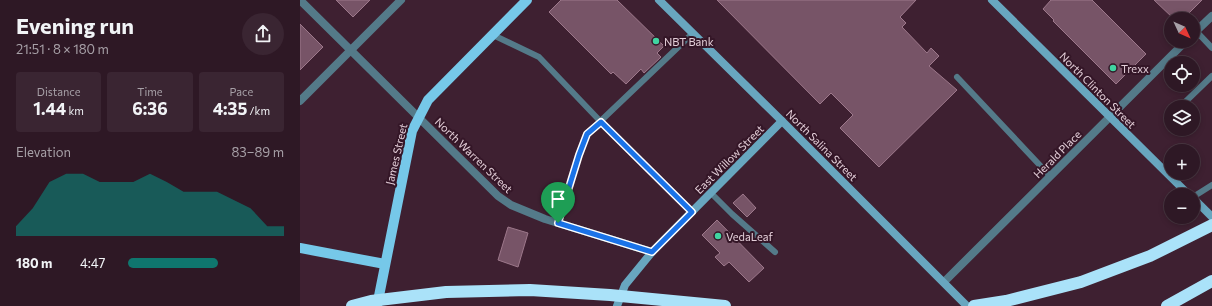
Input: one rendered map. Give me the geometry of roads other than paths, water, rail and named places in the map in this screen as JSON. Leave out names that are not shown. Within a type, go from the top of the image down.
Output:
[{"type":"highway","points":[[974,306],[1006,301],[1081,282],[1150,256],[1212,226]]},
{"type":"highway","points":[[1168,306],[1212,281]]},
{"type":"highway","points":[[352,306],[446,292],[530,290],[610,295],[725,306]]},
{"type":"main road","name":"James Street","points":[[378,306],[412,131],[418,117],[428,100],[527,0]]},
{"type":"main road","points":[[300,248],[385,264]]},
{"type":"street","name":"North Warren Street","points":[[300,0],[498,196],[511,205],[558,223],[652,252]]},
{"type":"street","points":[[300,101],[400,0]]},
{"type":"street","name":"North Salina Street","points":[[659,0],[967,306]]},
{"type":"street","name":"North Clinton Street","points":[[992,0],[1183,188]]},
{"type":"street","points":[[1200,28],[1212,16]]},
{"type":"street","name":"Herald Place","points":[[944,282],[1179,48]]},
{"type":"street","name":"East Willow Street","points":[[617,306],[625,285],[652,252],[782,121]]},
{"type":"street","points":[[1200,205],[1212,217]]},
{"type":"lane","points":[[558,223],[587,134],[693,33]]},
{"type":"lane","points":[[493,34],[539,57],[601,122],[692,212]]},
{"type":"lane","points":[[1200,37],[1212,48]]},
{"type":"lane","points":[[1187,100],[1212,76]]},
{"type":"lane","points":[[957,77],[1050,176]]},
{"type":"lane","points":[[1200,193],[1212,185]]},
{"type":"lane","points":[[711,192],[732,214],[775,252]]},
{"type":"place","name":"NBT Bank","points":[[656,41]]},
{"type":"place","name":"Trexx","points":[[1113,68]]},
{"type":"place","name":"VedaLeaf","points":[[718,236]]}]
